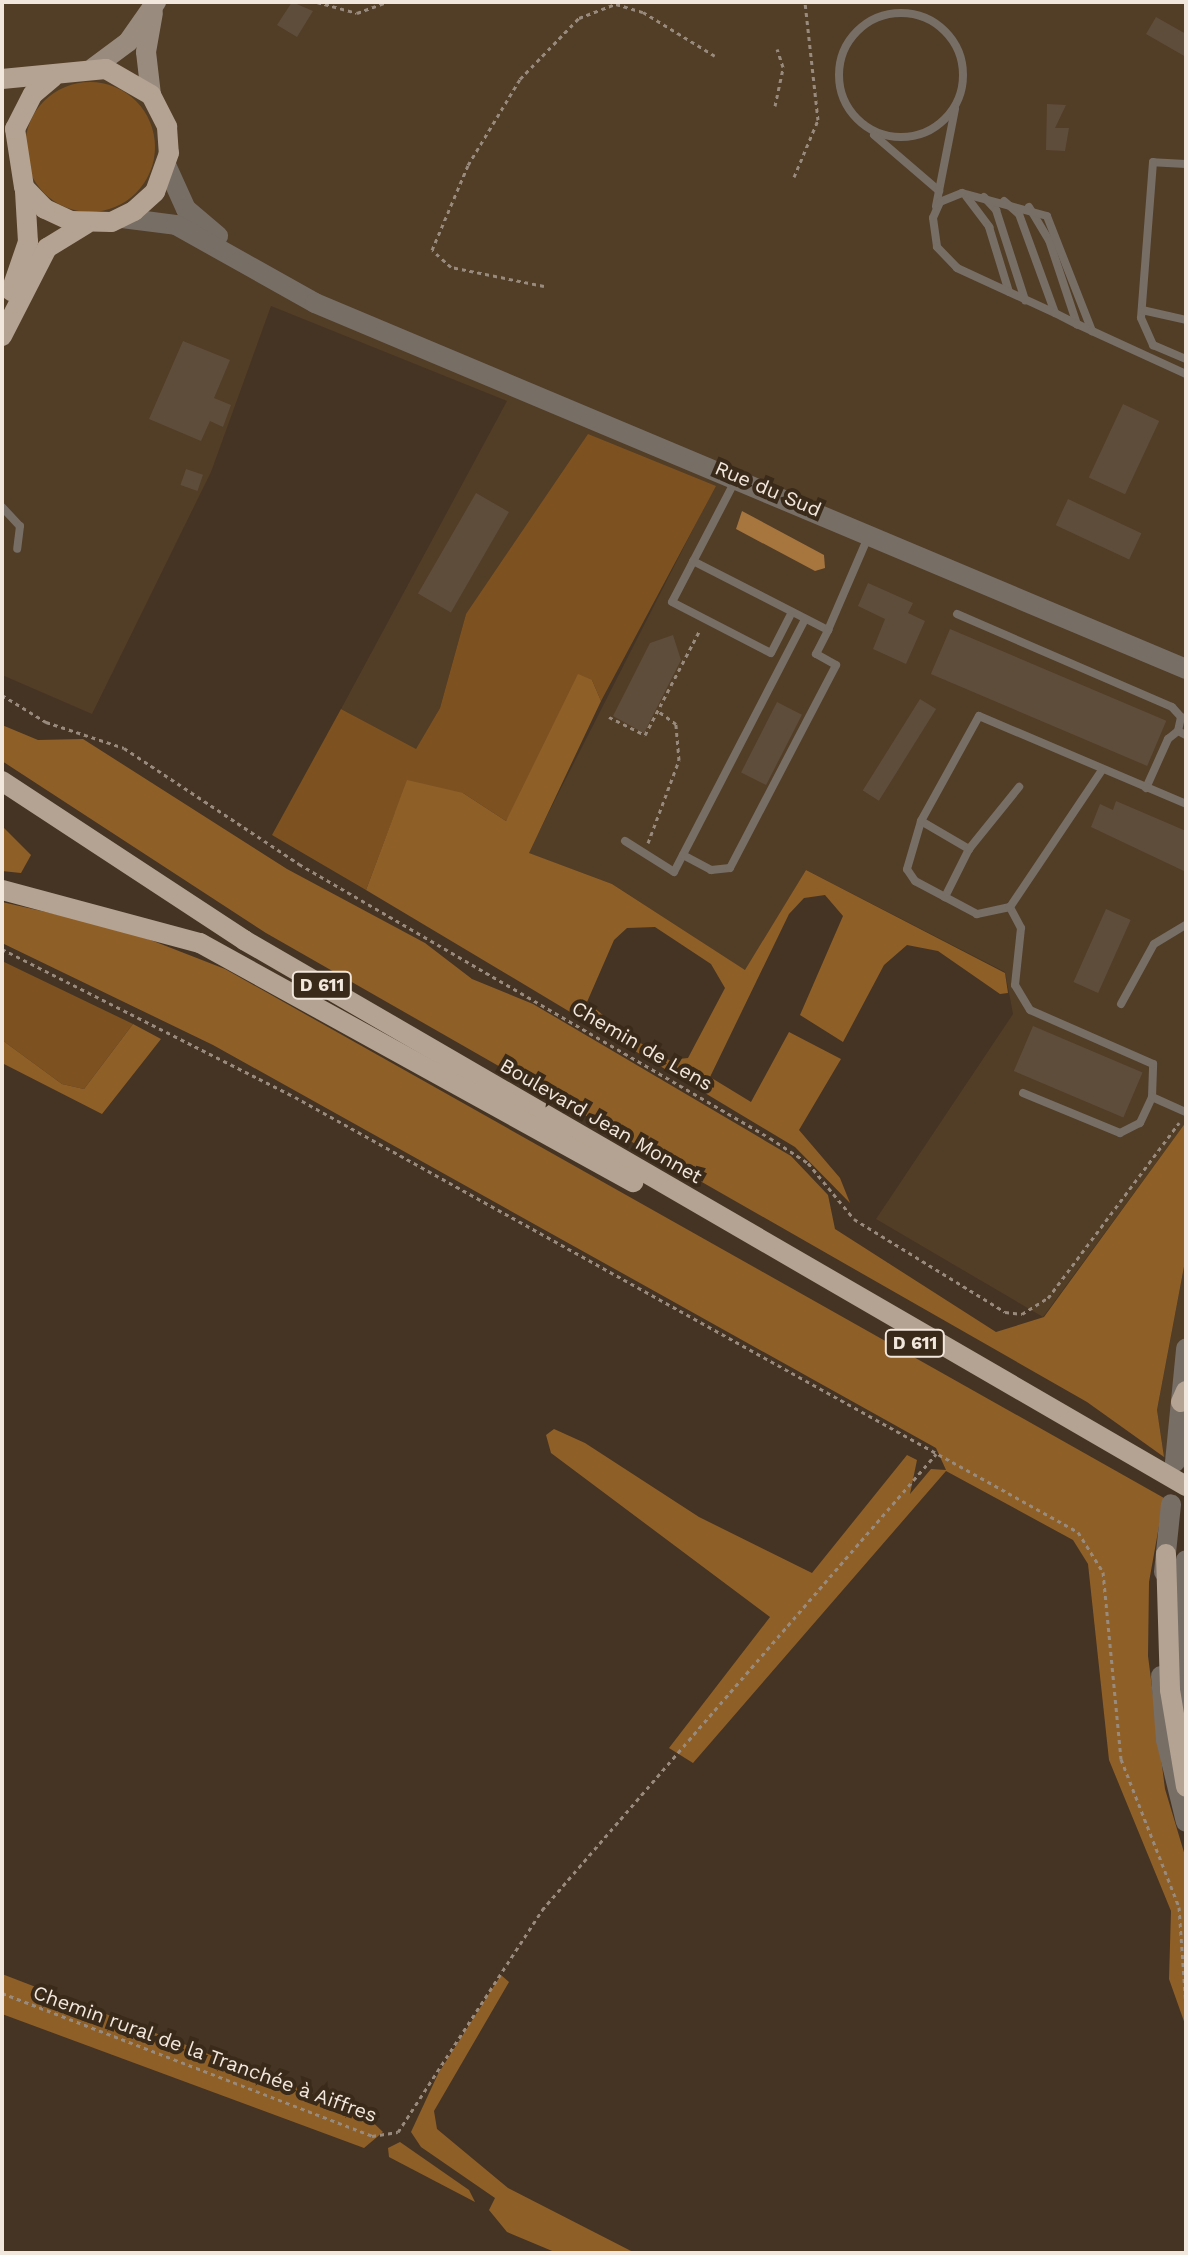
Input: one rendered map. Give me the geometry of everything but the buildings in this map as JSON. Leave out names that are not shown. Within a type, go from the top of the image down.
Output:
[{"type":"main road","points":[[93,68],[128,42],[155,4]]},
{"type":"main road","points":[[2,336],[47,248],[86,224],[122,218],[155,192],[167,167],[167,127],[151,95],[146,52],[155,4]]},
{"type":"main road","points":[[2,79],[53,77],[93,68],[119,73],[151,95]]},
{"type":"main road","points":[[13,142],[25,105],[53,77]]},
{"type":"main road","points":[[2,114],[13,142],[24,187],[28,242],[2,309]]},
{"type":"main road","points":[[24,187],[45,209],[86,224]]},
{"type":"main road","name":"Boulevard Jean Monnet","points":[[2,781],[271,955],[1186,1486]]},
{"type":"main road","name":"Boulevard Jean Monnet","points":[[2,796],[219,937],[1178,1502]]},
{"type":"main road","points":[[2,890],[136,921],[210,948],[643,1187]]},
{"type":"main road","points":[[1176,1557],[1170,1690],[1186,1787]]},
{"type":"street","name":"Rue du Sud","points":[[167,167],[198,221],[356,317]]},
{"type":"street","name":"Rue du Sud","points":[[122,218],[176,225],[281,287],[1184,665]]},
{"type":"street","points":[[1175,1462],[1184,1397],[1186,1349]]},
{"type":"street","points":[[1178,1502],[1162,1703],[1186,1822]]},
{"type":"street","points":[[1176,1557],[1186,1734]]},
{"type":"lane","points":[[939,191],[864,126],[841,94],[842,53],[852,35],[889,13],[921,17],[948,34],[964,73],[955,109],[939,191],[933,218],[937,247],[957,268],[1186,374]]},
{"type":"lane","points":[[864,126],[892,137],[921,135],[955,109]]},
{"type":"lane","points":[[1186,164],[1153,162],[1142,310],[1153,345],[1186,359]]},
{"type":"lane","points":[[933,218],[940,202],[962,193],[1029,206],[1060,236],[1092,331]]},
{"type":"lane","points":[[962,193],[989,227],[1009,292]]},
{"type":"lane","points":[[984,197],[996,210],[1025,300]]},
{"type":"lane","points":[[1004,200],[1019,214],[1055,313]]},
{"type":"lane","points":[[1029,206],[1049,240],[1077,324]]},
{"type":"lane","points":[[1142,310],[1186,320]]},
{"type":"lane","points":[[737,476],[672,602],[771,653],[792,612]]},
{"type":"lane","points":[[2,507],[20,526],[17,549]]},
{"type":"lane","points":[[683,855],[711,870],[730,868],[836,665],[816,654],[870,532]]},
{"type":"lane","points":[[693,561],[828,630]]},
{"type":"lane","points":[[957,614],[1172,707],[1181,717],[1182,733],[1146,788]]},
{"type":"lane","points":[[625,841],[674,872],[805,619]]},
{"type":"lane","points":[[1102,770],[1010,907],[988,917],[945,897],[907,869],[921,821],[979,716],[1186,804]]},
{"type":"lane","points":[[945,897],[969,849],[1019,787]]},
{"type":"lane","points":[[921,821],[969,849]]},
{"type":"lane","points":[[1010,907],[1021,928],[1015,985],[1021,1003],[1153,1064],[1152,1097],[1140,1123],[1120,1133],[1023,1093]]},
{"type":"lane","points":[[1121,1004],[1154,944],[1186,925]]},
{"type":"lane","points":[[1152,1097],[1186,1113]]},
{"type":"path","points":[[317,2],[357,13],[388,2]]},
{"type":"path","points":[[794,177],[818,120],[805,2]]},
{"type":"path","points":[[544,286],[451,267],[432,250],[468,165],[520,79],[579,18],[616,4],[643,12],[715,56]]},
{"type":"path","points":[[775,106],[783,67],[777,49]]},
{"type":"path","points":[[609,717],[645,735],[705,620]]},
{"type":"path","name":"Chemin de Lens","points":[[2,695],[46,722],[124,748],[299,864],[770,1138],[808,1163],[854,1219],[1005,1312],[1022,1314],[1048,1298],[1186,1113]]},
{"type":"path","points":[[643,853],[678,776],[678,733],[658,711]]},
{"type":"path","points":[[2,949],[295,1097],[936,1454],[1061,1520],[1099,1560],[1121,1759],[1179,1907],[1186,2008]]},
{"type":"path","name":"Chemin rural de la Tranchée à Aiffres","points":[[2,1993],[372,2136],[398,2132],[542,1910],[936,1454]]},
{"type":"shaded area","points":[[2,2],[1186,2],[1186,1122],[1043,1317],[876,1219],[1013,1014],[1005,972],[806,870],[746,971],[612,884],[528,853],[715,486],[466,614],[440,708],[416,750],[341,709],[507,401],[271,306],[211,472],[92,714],[2,675]]},
{"type":"shaded area","points":[[90,82],[115,87],[136,101],[150,122],[155,147],[150,172],[136,193],[115,207],[90,212],[65,207],[44,193],[30,172],[25,147],[30,122],[44,101],[65,87]]},
{"type":"shaded area","points":[[588,434],[716,486],[601,701],[592,680],[506,821],[463,793],[395,813],[366,890],[272,835],[341,709],[416,749],[440,708],[466,614]]},
{"type":"shaded area","points":[[742,511],[824,555],[825,568],[815,571],[736,529]]},
{"type":"shaded area","points":[[578,674],[592,680],[601,701],[529,853],[612,884],[745,970],[806,870],[1005,973],[1008,993],[1000,994],[938,951],[907,945],[884,965],[843,1042],[800,1015],[843,916],[825,895],[804,898],[789,914],[710,1077],[751,1102],[789,1032],[841,1059],[799,1130],[840,1178],[850,1203],[795,1147],[630,1048],[632,1038],[669,1060],[688,1058],[725,988],[711,964],[655,927],[627,928],[614,940],[587,1002],[626,1034],[622,1043],[366,890],[407,780],[463,793],[506,821]]},
{"type":"shaded area","points":[[2,725],[38,740],[83,739],[287,869],[425,943],[472,979],[533,1004],[791,1156],[828,1195],[835,1229],[996,1332],[1044,1317],[1186,1122],[1186,1256],[1157,1410],[1164,1457],[1087,1402],[266,933],[2,761]]},
{"type":"shaded area","points":[[2,826],[31,855],[21,873],[2,871]]},
{"type":"shaded area","points":[[2,902],[125,930],[225,969],[1164,1498],[1149,1582],[1148,1656],[1165,1789],[1186,1859],[1186,2027],[1169,1979],[1171,1911],[1109,1760],[1088,1564],[1073,1540],[946,1471],[693,1763],[669,1748],[770,1617],[551,1453],[546,1435],[554,1429],[585,1443],[699,1517],[812,1573],[907,1455],[917,1460],[910,1494],[931,1469],[946,1470],[936,1448],[213,1045],[2,943]]},
{"type":"shaded area","points":[[2,961],[133,1024],[84,1089],[62,1084],[2,1040]]},
{"type":"shaded area","points":[[133,1024],[161,1039],[102,1114],[2,1063],[2,1040],[62,1084],[84,1089]]},
{"type":"shaded area","points":[[1186,1256],[1186,1470],[1164,1457],[1157,1410]]},
{"type":"shaded area","points":[[2,1974],[363,2113],[383,2132],[364,2148],[2,2014]]},
{"type":"shaded area","points":[[501,1975],[509,1982],[434,2111],[437,2129],[508,2188],[635,2253],[557,2253],[507,2232],[489,2210],[495,2198],[421,2147],[411,2132],[438,2074]]},
{"type":"shaded area","points":[[400,2142],[469,2190],[475,2202],[389,2157],[388,2148]]}]
